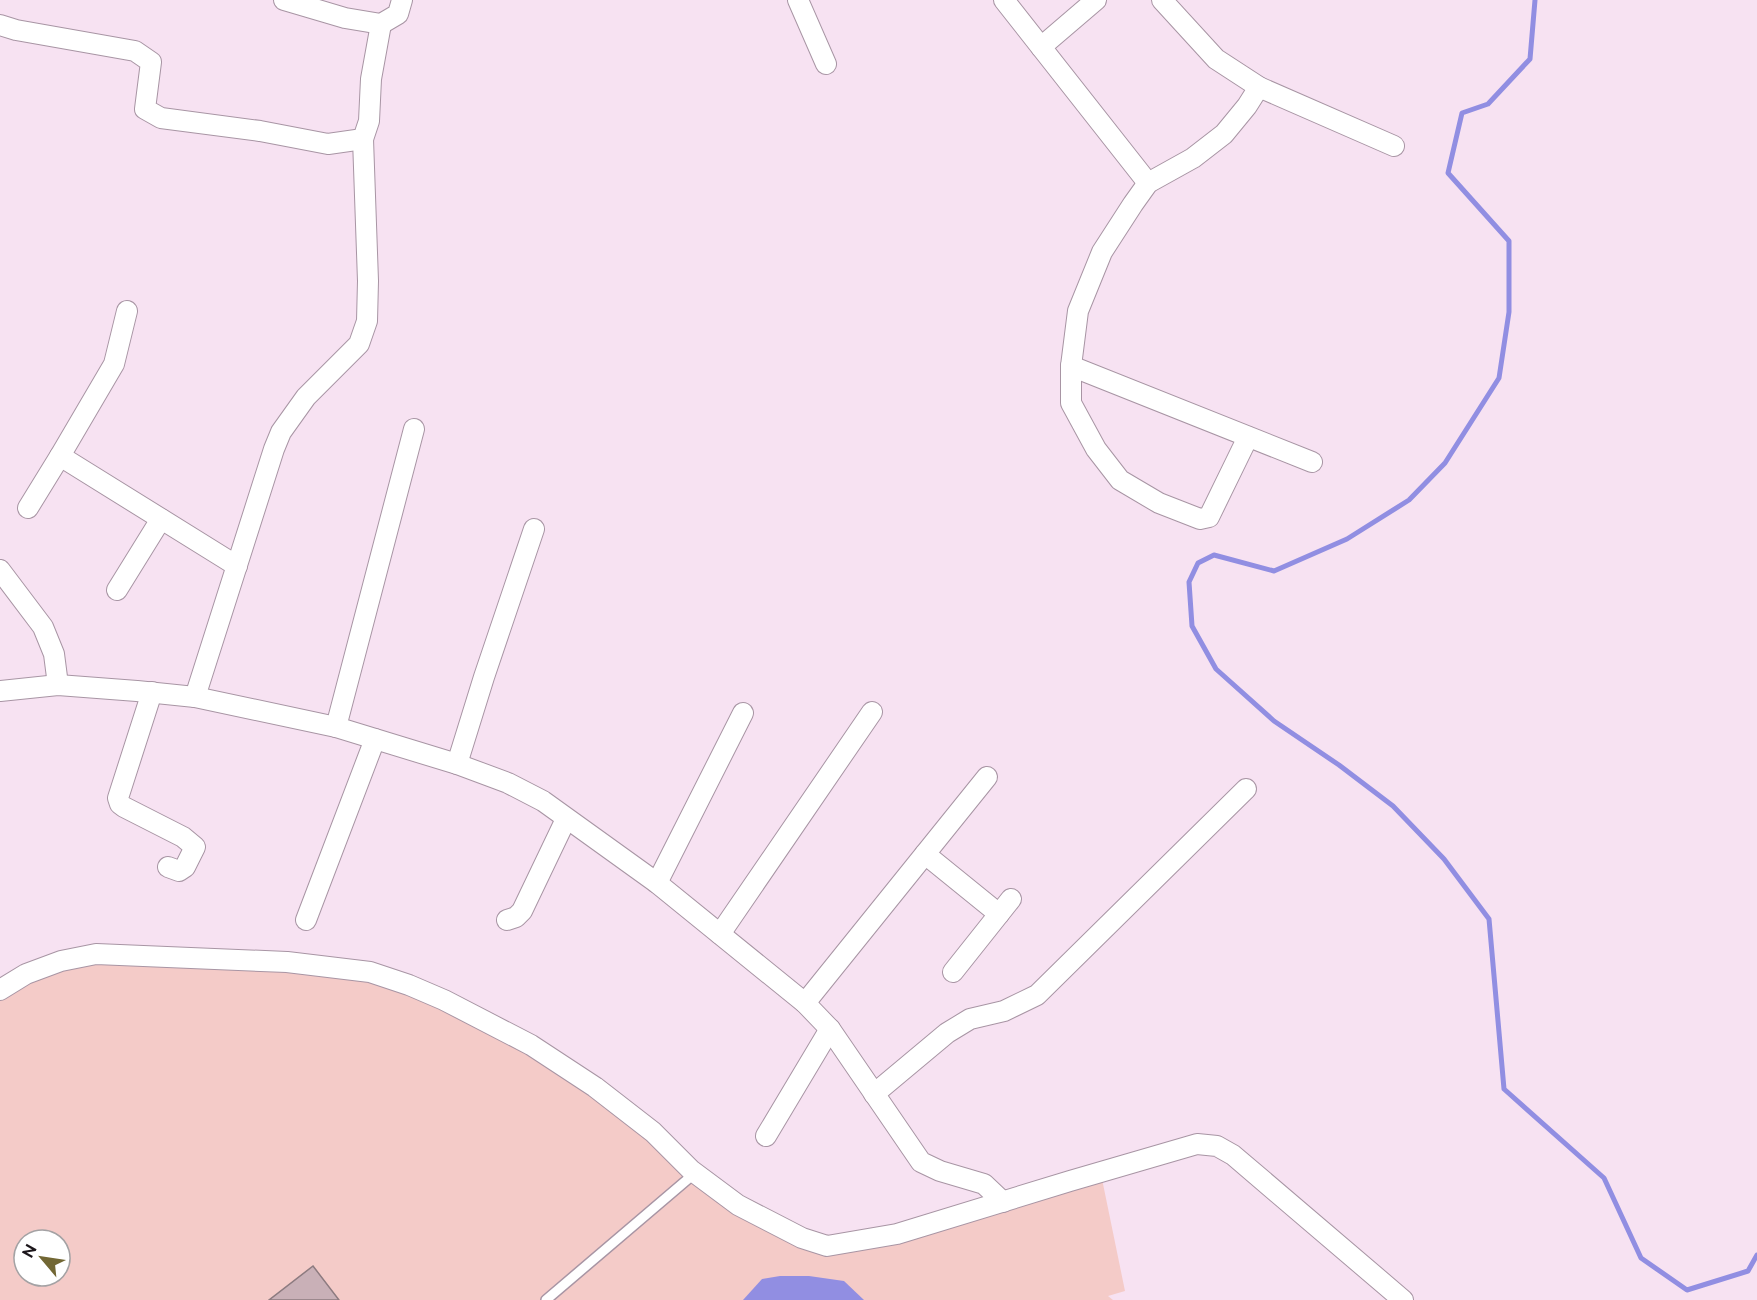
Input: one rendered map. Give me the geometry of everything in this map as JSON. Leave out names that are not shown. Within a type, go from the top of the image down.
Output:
[{"type":"street","points":[[287,1],[345,18],[381,24],[398,14],[402,0]]},
{"type":"street","points":[[798,0],[826,64]]},
{"type":"street","points":[[1004,0],[1148,183]]},
{"type":"street","points":[[1041,47],[1096,0]]},
{"type":"street","points":[[1162,0],[1216,59],[1259,87],[1394,146]]},
{"type":"street","points":[[195,697],[273,449],[281,432],[306,397],[359,344],[367,321],[368,281],[363,139],[369,121],[371,79],[381,24]]},
{"type":"street","points":[[0,25],[16,30],[135,51],[151,62],[145,109],[161,118],[260,131],[328,144],[363,139]]},
{"type":"street","points":[[1248,437],[1209,517],[1200,519],[1159,503],[1120,480],[1096,449],[1071,403],[1071,366],[1078,311],[1102,252],[1148,183],[1193,158],[1224,134],[1259,87]]},
{"type":"street","points":[[28,508],[114,364],[127,311]]},
{"type":"street","points":[[1071,366],[1312,462]]},
{"type":"street","points":[[336,727],[414,429]]},
{"type":"street","points":[[60,456],[237,566]]},
{"type":"street","points":[[117,590],[161,519]]},
{"type":"street","points":[[458,764],[484,677],[534,529]]},
{"type":"street","points":[[0,570],[43,627],[54,654],[58,685]]},
{"type":"street","points":[[0,691],[58,685],[195,697],[336,727],[458,764],[508,783],[534,796],[657,883],[805,1003],[830,1029],[921,1161],[940,1171],[984,1184],[1003,1202]]},
{"type":"street","points":[[152,692],[118,798],[124,807],[183,837],[195,847],[185,867],[179,871],[168,867]]},
{"type":"street","points":[[720,934],[872,712]]},
{"type":"street","points":[[657,883],[743,713]]},
{"type":"street","points":[[306,920],[375,739]]},
{"type":"street","points":[[805,1003],[987,777]]},
{"type":"street","points":[[874,1094],[947,1033],[970,1019],[1004,1011],[1037,995],[1246,789]]},
{"type":"street","points":[[507,920],[516,917],[522,911],[566,819]]},
{"type":"street","points":[[926,854],[1005,907],[953,972]]},
{"type":"street","points":[[0,990],[26,974],[61,961],[96,954],[287,962],[370,972],[444,1000],[531,1045],[595,1087],[653,1132],[695,1173],[738,1205],[801,1238],[827,1246],[897,1234],[1197,1144],[1217,1146],[1233,1155],[1403,1300]]},
{"type":"street","points":[[766,1136],[830,1029]]},
{"type":"lane","points":[[546,1300],[695,1173]]},
{"type":"shaded area","points":[[95,961],[287,968],[368,978],[425,998],[531,1052],[649,1137],[828,1252],[1102,1179],[1125,1291],[1108,1296],[1113,1300],[0,1300],[0,997],[30,979]]},
{"type":"shaded area","points":[[780,1276],[809,1276],[844,1281],[864,1300],[743,1300],[762,1279]]},
{"type":"building","points":[[313,1266],[339,1300],[269,1300]]},
{"type":"waterway","points":[[1535,0],[1530,59],[1488,104],[1462,113],[1448,173],[1509,241],[1509,312],[1499,378],[1445,463],[1409,500],[1347,539],[1274,571],[1214,555],[1198,563],[1189,582],[1192,626],[1216,669],[1274,721],[1339,765],[1393,806],[1444,859],[1489,919],[1504,1089],[1604,1178],[1641,1258],[1687,1290],[1748,1271],[1757,1255]]}]
